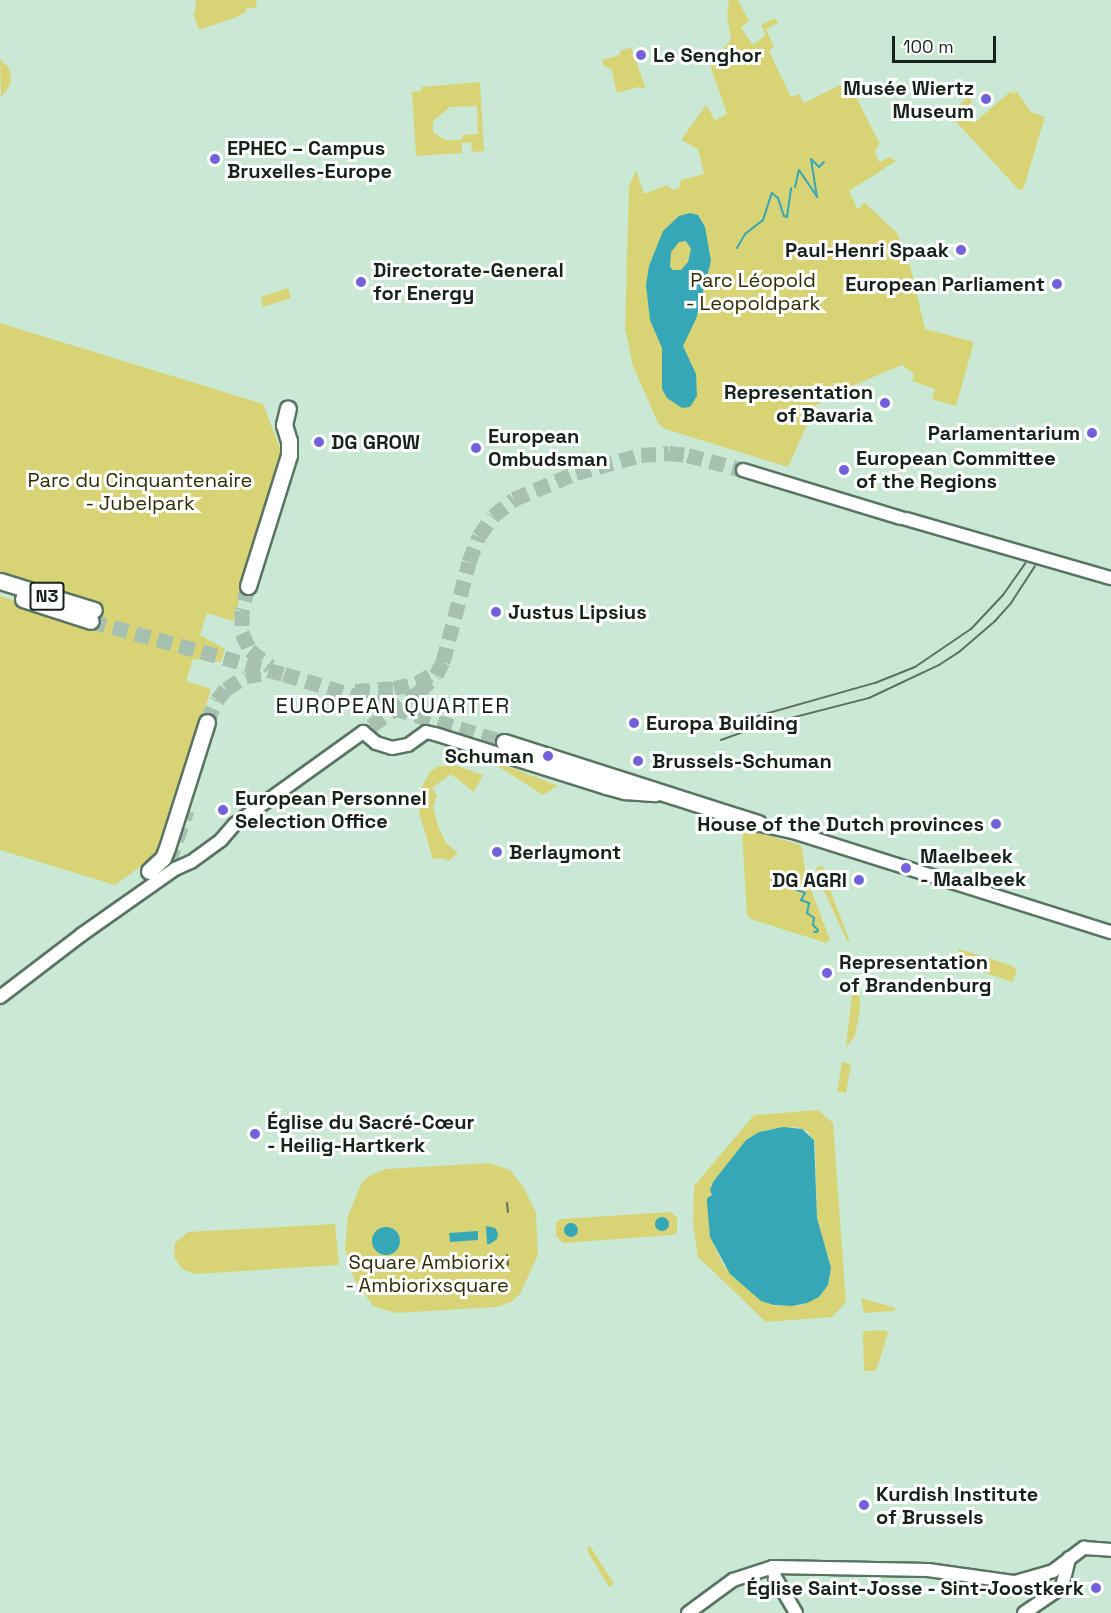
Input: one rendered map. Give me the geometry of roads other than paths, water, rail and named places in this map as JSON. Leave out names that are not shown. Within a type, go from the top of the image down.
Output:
[{"type":"highway","points":[[248,586],[289,455],[289,441],[284,425],[288,408]]},
{"type":"highway","name":"N3","points":[[0,581],[92,615],[0,592]]},
{"type":"highway","points":[[149,872],[163,858],[213,723],[187,810]]},
{"type":"highway","points":[[504,742],[758,823]]},
{"type":"main road","points":[[743,470],[1111,578]]},
{"type":"main road","points":[[0,997],[175,869],[191,862],[220,840],[235,824],[363,732],[376,743],[392,748],[408,745],[426,732],[615,790],[649,794],[750,823],[788,831],[1111,932]]},
{"type":"main road","points":[[688,1613],[733,1580],[773,1567],[928,1570],[1014,1582],[1053,1571],[1069,1558],[1087,1548],[1111,1550]]},
{"type":"main road","points":[[1024,1613],[1057,1592],[1066,1579],[1069,1558]]},
{"type":"main road","points":[[773,1567],[774,1577],[796,1613]]},
{"type":"water","points":[[690,213],[698,215],[705,227],[711,261],[696,319],[683,346],[696,374],[697,396],[690,407],[682,408],[667,398],[662,389],[662,348],[650,320],[646,285],[649,266],[663,231],[679,216]],"holes":[[[686,241],[691,249],[688,262],[681,270],[673,270],[670,267],[671,252],[679,242]]]},
{"type":"water","points":[[783,1127],[802,1129],[814,1140],[817,1218],[831,1268],[828,1285],[819,1297],[807,1303],[792,1306],[774,1305],[761,1301],[730,1274],[710,1237],[707,1203],[707,1198],[712,1195],[710,1190],[713,1182],[746,1140],[759,1132]]},
{"type":"water","points":[[662,1217],[667,1219],[669,1224],[667,1229],[662,1231],[657,1229],[655,1224],[657,1219]]},
{"type":"water","points":[[571,1223],[576,1225],[578,1230],[576,1235],[571,1237],[566,1235],[564,1230],[566,1225]]},
{"type":"water","points":[[486,1226],[495,1228],[498,1233],[497,1239],[490,1244],[487,1244]]},
{"type":"water","points":[[386,1227],[396,1231],[400,1241],[396,1251],[386,1255],[376,1251],[372,1241],[376,1231]]},
{"type":"water","points":[[478,1231],[478,1240],[450,1242],[449,1233]]},
{"type":"waterway","points":[[795,187],[799,170],[817,197],[811,159],[819,167],[824,162]]},
{"type":"waterway","points":[[737,248],[745,234],[763,220],[772,193],[778,198],[784,216],[787,217],[791,188]]},
{"type":"waterway","points":[[783,874],[799,880],[795,889],[805,893],[801,900],[809,903],[807,913],[814,918],[813,925],[818,930],[814,932]]},
{"type":"tunnel","points":[[352,739],[419,692],[436,675],[443,662],[469,562],[479,536],[493,516],[514,499],[576,473],[641,455],[669,453],[688,455],[743,470]]},
{"type":"tunnel","points":[[248,586],[242,610],[242,633],[250,650],[270,666]]},
{"type":"tunnel","points":[[91,621],[284,674],[504,742]]},
{"type":"tunnel","points":[[207,722],[217,700],[226,689],[246,676],[268,673]]},
{"type":"tunnel","points":[[355,691],[394,688],[417,683],[431,675]]},
{"type":"tunnel","points":[[149,883],[169,862],[187,810]]},
{"type":"railway","points":[[719,727],[875,683],[915,667],[971,629],[1003,595],[1025,563]]},
{"type":"railway","points":[[721,740],[756,727],[869,698],[939,665],[959,652],[995,621],[1011,603],[1035,566]]},
{"type":"railway","points":[[507,1203],[508,1212]]},
{"type":"railway","points":[[507,1255],[508,1265]]},
{"type":"place","name":"Le Senghor","points":[[641,55]]},
{"type":"place","name":"Musée Wiertz Museum","points":[[986,99]]},
{"type":"place","name":"EPHEC – Campus Bruxelles-Europe","points":[[215,159]]},
{"type":"place","name":"Paul-Henri Spaak","points":[[961,250]]},
{"type":"place","name":"Directorate-General for Energy","points":[[361,282]]},
{"type":"place","name":"European Parliament","points":[[1057,284]]},
{"type":"place","name":"Representation of Bavaria","points":[[885,403]]},
{"type":"place","name":"Parlamentarium","points":[[1092,433]]},
{"type":"place","name":"DG GROW","points":[[319,442]]},
{"type":"place","name":"European Ombudsman","points":[[476,448]]},
{"type":"place","name":"European Committee of the Regions","points":[[844,470]]},
{"type":"place","name":"Justus Lipsius","points":[[496,612]]},
{"type":"place","name":"Europa Building","points":[[634,723]]},
{"type":"place","name":"Schuman","points":[[548,756]]},
{"type":"place","name":"Brussels-Schuman","points":[[638,761]]},
{"type":"place","name":"European Personnel Selection Office","points":[[223,810]]},
{"type":"place","name":"House of the Dutch provinces","points":[[996,824]]},
{"type":"place","name":"Berlaymont","points":[[497,852]]},
{"type":"place","name":"Maelbeek - Maalbeek","points":[[906,868]]},
{"type":"place","name":"DG AGRI","points":[[859,880]]},
{"type":"place","name":"Representation of Brandenburg","points":[[827,973]]},
{"type":"place","name":"Église du Sacré-Cœur - Heilig-Hartkerk","points":[[255,1134]]},
{"type":"place","name":"Kurdish Institute of Brussels","points":[[864,1505]]},
{"type":"place","name":"Église Saint-Josse - Sint-Joostkerk","points":[[1096,1588]]},
{"type":"district","name":"EUROPEAN QUARTER","points":[[393,706]]},
{"type":"park label","name":"Parc Léopold - Leopoldpark","points":[[753,292]]},
{"type":"park label","name":"Parc du Cinquantenaire - Jubelpark","points":[[140,492]]},
{"type":"park label","name":"Square Ambiorix - Ambiorixsquare","points":[[427,1274]]}]
